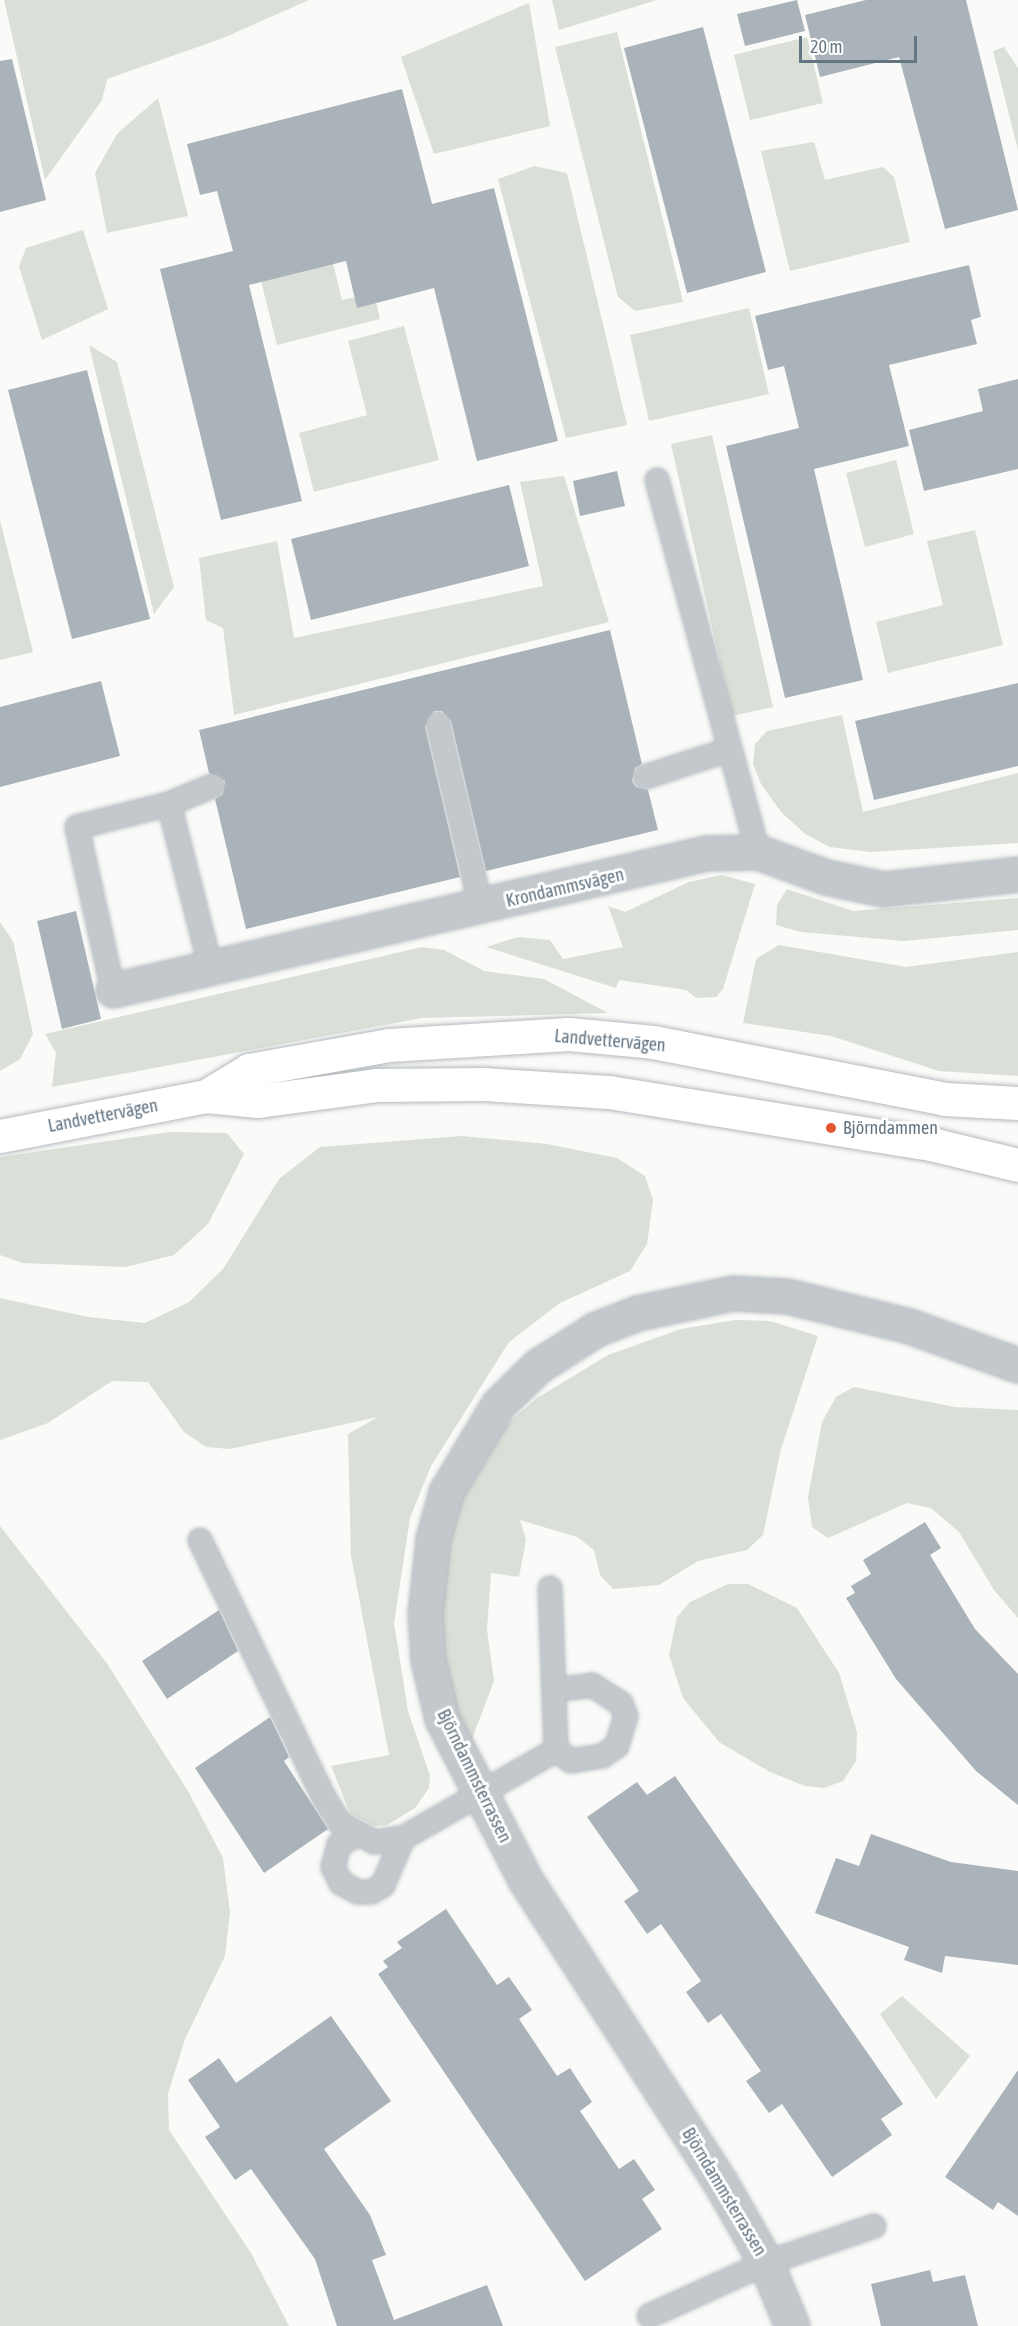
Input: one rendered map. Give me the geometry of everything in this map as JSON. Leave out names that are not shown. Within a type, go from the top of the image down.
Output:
[{"type":"street","name":"Krondammsvägen","points":[[113,990],[481,907],[706,853],[758,852],[826,877],[883,889],[1018,874]]},
{"type":"street","name":"Landvettervägen","points":[[206,1096],[249,1070],[390,1045],[569,1034],[653,1042],[945,1098],[1018,1103]]},
{"type":"street","name":"Landvettervägen","points":[[0,1136],[206,1096],[258,1101],[400,1085],[609,1092],[935,1145],[1018,1165]]},
{"type":"street","name":"Björndammsterrassen","points":[[792,2326],[766,2263],[720,2182],[525,1879],[442,1719],[428,1660],[426,1582],[446,1492],[498,1405],[538,1366],[596,1329],[637,1313],[733,1293],[787,1296],[876,1316],[1018,1365]]},
{"type":"lane","points":[[657,480],[728,750],[758,852]]},
{"type":"lane","points":[[438,724],[481,907]]},
{"type":"lane","points":[[645,777],[728,750]]},
{"type":"lane","points":[[113,990],[77,827],[169,804],[212,786]]},
{"type":"lane","points":[[169,804],[211,969]]},
{"type":"lane","points":[[200,1540],[323,1796],[340,1822],[356,1835],[374,1842],[403,1838],[556,1750]]},
{"type":"lane","points":[[550,1588],[556,1750]]},
{"type":"lane","points":[[554,1690],[592,1685],[612,1695],[626,1716],[617,1746],[602,1756],[571,1761],[556,1750]]},
{"type":"lane","points":[[356,1835],[339,1845],[333,1866],[341,1883],[358,1892],[371,1892],[383,1885],[403,1838]]},
{"type":"lane","points":[[649,2316],[766,2263],[874,2226]]},
{"type":"shaded area","points":[[4,0],[309,0],[223,38],[107,79],[102,100],[45,180]]},
{"type":"shaded area","points":[[552,0],[657,0],[559,30]]},
{"type":"shaded area","points":[[529,3],[550,126],[434,154],[401,57]]},
{"type":"shaded area","points":[[617,32],[683,302],[635,311],[618,297],[555,47]]},
{"type":"shaded area","points":[[807,37],[823,103],[750,120],[734,55]]},
{"type":"shaded area","points":[[1004,47],[1018,68],[1018,150],[993,51]]},
{"type":"shaded area","points":[[158,98],[188,216],[107,233],[95,173],[117,134]]},
{"type":"shaded area","points":[[814,142],[825,180],[883,167],[894,177],[910,242],[790,271],[761,151]]},
{"type":"shaded area","points":[[534,166],[567,173],[627,425],[566,438],[498,179]]},
{"type":"shaded area","points":[[83,230],[108,309],[42,340],[19,267],[26,248]]},
{"type":"shaded area","points":[[331,255],[342,300],[374,293],[380,319],[277,345],[259,273]]},
{"type":"shaded area","points":[[749,308],[769,394],[649,421],[630,335]]},
{"type":"shaded area","points":[[404,326],[439,460],[314,492],[299,433],[367,415],[348,341]]},
{"type":"shaded area","points":[[89,345],[117,362],[174,587],[154,614]]},
{"type":"shaded area","points":[[712,435],[773,707],[732,716],[671,444]]},
{"type":"shaded area","points":[[896,460],[914,534],[865,547],[846,473]]},
{"type":"shaded area","points":[[564,476],[609,622],[234,715],[223,628],[206,620],[199,558],[277,541],[294,638],[543,586],[520,482]]},
{"type":"shaded area","points":[[0,520],[33,652],[0,660]]},
{"type":"shaded area","points":[[975,530],[1003,645],[888,673],[876,622],[943,605],[927,541]]},
{"type":"shaded area","points":[[842,715],[863,812],[1018,773],[1018,843],[870,852],[830,847],[805,834],[781,812],[761,784],[753,764],[755,744],[767,731]]},
{"type":"shaded area","points":[[722,875],[755,884],[723,989],[716,997],[696,998],[686,990],[619,980],[616,988],[486,947],[518,937],[550,940],[563,959],[623,947],[608,906],[625,912],[689,882]]},
{"type":"shaded area","points":[[787,889],[853,911],[1018,898],[1018,930],[904,941],[801,932],[776,925],[777,905]]},
{"type":"shaded area","points":[[0,922],[13,941],[33,1034],[20,1059],[0,1071]]},
{"type":"shaded area","points":[[779,945],[906,967],[1018,952],[1018,1076],[939,1071],[831,1036],[743,1023],[756,959]]},
{"type":"shaded area","points":[[422,947],[444,950],[484,971],[544,979],[608,1013],[422,1018],[52,1087],[56,1053],[45,1034]]},
{"type":"shaded area","points":[[169,1132],[227,1133],[244,1154],[208,1224],[174,1255],[126,1267],[22,1263],[0,1255],[0,1157]]},
{"type":"shaded area","points":[[462,1136],[547,1144],[617,1158],[645,1176],[653,1200],[647,1244],[630,1271],[560,1303],[509,1342],[431,1466],[410,1518],[394,1623],[408,1711],[430,1776],[429,1788],[415,1808],[387,1825],[374,1826],[350,1813],[331,1766],[389,1755],[351,1556],[348,1434],[378,1417],[230,1449],[206,1447],[184,1432],[148,1382],[112,1381],[48,1423],[0,1440],[0,1298],[88,1317],[145,1323],[189,1302],[223,1269],[279,1179],[320,1147]]},
{"type":"shaded area","points":[[735,1320],[770,1321],[818,1336],[781,1449],[763,1535],[747,1550],[698,1561],[659,1585],[613,1589],[600,1575],[594,1550],[577,1537],[520,1520],[526,1540],[519,1577],[491,1573],[487,1629],[494,1681],[470,1744],[443,1679],[439,1568],[455,1509],[485,1451],[508,1423],[537,1398],[608,1355],[681,1329]]},
{"type":"shaded area","points":[[854,1387],[955,1407],[1018,1410],[1018,1618],[994,1590],[959,1532],[931,1508],[907,1503],[828,1538],[812,1527],[808,1497],[822,1422],[836,1397]]},
{"type":"shaded area","points":[[0,1526],[106,1662],[188,1791],[223,1858],[230,1912],[225,1956],[185,2039],[168,2094],[169,2130],[251,2253],[289,2326],[0,2326]]},
{"type":"shaded area","points":[[728,1584],[748,1584],[797,1608],[839,1673],[857,1732],[856,1761],[843,1781],[824,1788],[805,1786],[770,1772],[719,1742],[683,1698],[669,1655],[677,1617],[690,1602]]},
{"type":"shaded area","points":[[902,1996],[970,2056],[936,2099],[880,2014]]},
{"type":"building","points":[[797,0],[805,31],[745,46],[737,14]]},
{"type":"building","points":[[866,0],[966,0],[1018,210],[945,229],[899,57],[820,77],[805,15]]},
{"type":"building","points":[[703,27],[766,272],[687,293],[624,48]]},
{"type":"building","points":[[12,59],[46,200],[0,212],[0,61]]},
{"type":"building","points":[[402,89],[432,204],[494,188],[558,441],[477,461],[434,288],[357,308],[346,261],[249,285],[302,501],[221,520],[160,269],[233,251],[217,191],[200,195],[187,144]]},
{"type":"building","points":[[969,265],[981,317],[971,320],[977,344],[889,365],[909,446],[814,469],[863,680],[785,698],[726,446],[799,428],[784,366],[768,370],[755,316]]},
{"type":"building","points":[[87,370],[150,619],[72,639],[8,390]]},
{"type":"building","points":[[1018,379],[1018,469],[924,491],[909,430],[983,411],[978,389]]},
{"type":"building","points":[[617,471],[625,506],[580,516],[573,481]]},
{"type":"building","points":[[509,485],[529,566],[311,620],[291,539]]},
{"type":"building","points":[[610,630],[642,764],[635,768],[632,781],[636,787],[648,790],[658,830],[486,871],[451,721],[442,711],[434,711],[425,727],[460,877],[246,929],[215,799],[223,794],[225,781],[209,773],[199,730]]},
{"type":"building","points":[[101,681],[120,756],[0,787],[0,707]]},
{"type":"building","points":[[1018,683],[1018,766],[874,800],[855,721]]},
{"type":"building","points":[[76,911],[101,1019],[62,1029],[37,921]]},
{"type":"building","points":[[925,1522],[941,1548],[930,1555],[975,1629],[1018,1674],[1018,1805],[976,1771],[896,1679],[846,1598],[855,1593],[851,1586],[871,1574],[863,1560]]},
{"type":"building","points":[[219,1610],[238,1651],[167,1699],[142,1661]]},
{"type":"building","points":[[270,1717],[289,1757],[284,1761],[328,1829],[264,1873],[195,1768]]},
{"type":"building","points":[[675,1776],[903,2104],[881,2119],[892,2135],[832,2177],[782,2104],[769,2113],[746,2081],[761,2071],[721,2014],[708,2023],[686,1992],[701,1981],[661,1924],[647,1934],[624,1901],[639,1891],[587,1817],[637,1782],[647,1795]]},
{"type":"building","points":[[871,1834],[951,1862],[1018,1871],[1018,1965],[945,1956],[942,1973],[904,1960],[909,1947],[815,1913],[836,1858],[859,1866]]},
{"type":"building","points":[[446,1909],[497,1985],[509,1977],[532,2010],[519,2019],[557,2076],[570,2068],[592,2102],[580,2111],[619,2169],[634,2159],[655,2190],[642,2199],[662,2229],[585,2281],[378,1974],[388,1967],[383,1961],[402,1948],[397,1942]]},
{"type":"building","points":[[331,2016],[391,2101],[324,2149],[370,2215],[386,2255],[372,2260],[394,2320],[487,2285],[503,2326],[337,2326],[315,2259],[251,2169],[235,2180],[205,2137],[220,2127],[188,2080],[219,2058],[236,2083]]},
{"type":"building","points":[[1018,2070],[1018,2216],[998,2202],[993,2210],[945,2177]]},
{"type":"building","points":[[930,2270],[933,2282],[965,2275],[978,2326],[881,2326],[871,2284]]},
{"type":"place","name":"Björndammen","points":[[831,1128]]}]
